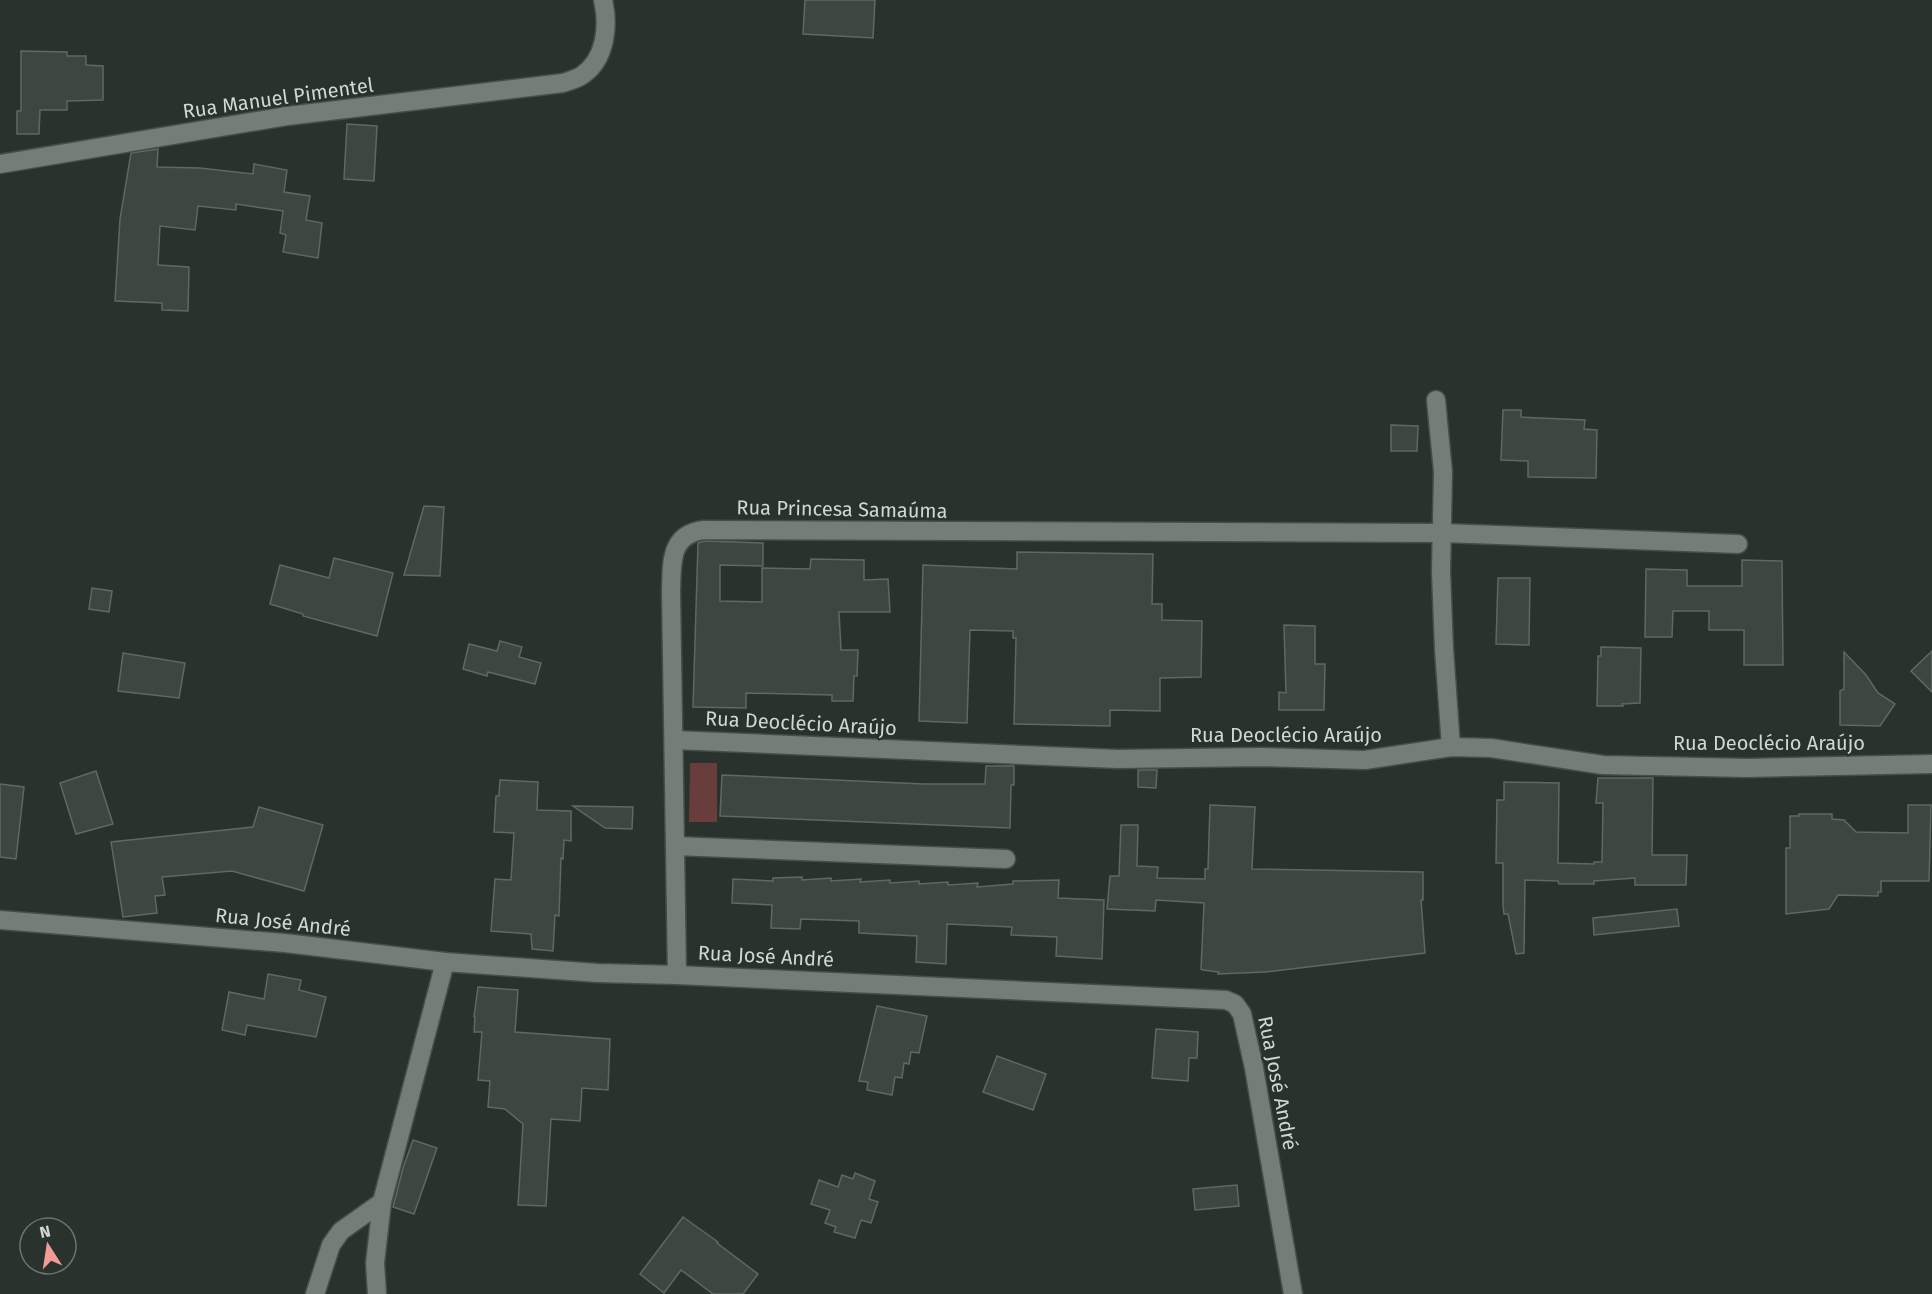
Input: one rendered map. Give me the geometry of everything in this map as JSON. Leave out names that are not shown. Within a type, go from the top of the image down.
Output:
[{"type":"street","name":"Rua Manuel Pimentel","points":[[0,164],[287,116],[563,83],[582,76],[594,63],[603,47],[607,32],[603,0]]},
{"type":"street","points":[[1436,400],[1443,472],[1441,572],[1451,747]]},
{"type":"street","name":"Rua Princesa Samaúma","points":[[678,975],[672,567],[675,551],[681,538],[691,531],[1443,533],[1738,544]]},
{"type":"street","name":"Rua Deoclécio Araújo","points":[[674,740],[1118,759],[1259,757],[1365,760],[1451,747],[1491,748],[1603,765],[1747,768],[1932,764]]},
{"type":"street","points":[[675,846],[1006,860]]},
{"type":"street","name":"Rua José André","points":[[0,920],[285,943],[445,962],[598,973],[1226,1000],[1235,1004],[1242,1014],[1254,1068],[1293,1294]]},
{"type":"street","points":[[377,1294],[375,1263],[382,1202],[445,962]]},
{"type":"street","points":[[315,1294],[331,1245],[341,1231],[382,1202]]},
{"type":"shaded area","points":[[690,763],[717,763],[717,822],[689,822]]},
{"type":"building","points":[[805,0],[875,0],[873,38],[803,34]]},
{"type":"building","points":[[21,51],[67,52],[67,56],[86,56],[86,65],[103,66],[103,100],[67,101],[67,110],[40,110],[39,134],[17,134],[17,111],[21,111]]},
{"type":"building","points":[[347,124],[377,126],[374,181],[344,179]]},
{"type":"building","points":[[158,149],[157,167],[200,168],[253,174],[254,164],[287,170],[284,192],[310,196],[306,220],[322,223],[318,258],[283,252],[286,235],[280,233],[283,211],[236,204],[236,210],[198,206],[195,230],[160,226],[158,265],[189,267],[188,311],[162,310],[162,303],[115,301],[120,219],[131,153]]},
{"type":"building","points":[[1503,410],[1521,410],[1521,417],[1585,420],[1584,429],[1597,430],[1596,478],[1528,477],[1528,461],[1501,460]]},
{"type":"building","points":[[1391,425],[1418,426],[1417,451],[1391,451]]},
{"type":"building","points":[[424,506],[444,507],[440,576],[404,575]]},
{"type":"building","points":[[705,541],[763,543],[763,566],[720,565],[720,601],[762,602],[762,568],[810,569],[811,559],[864,560],[864,580],[888,579],[890,612],[839,612],[841,650],[858,650],[853,701],[832,701],[832,695],[746,693],[746,708],[693,707],[698,543]]},
{"type":"building","points":[[1017,552],[1153,554],[1152,604],[1162,604],[1162,620],[1202,621],[1201,677],[1160,678],[1160,711],[1110,710],[1110,726],[1014,724],[1016,638],[1013,638],[1013,631],[970,630],[967,723],[919,721],[923,565],[1017,569]]},
{"type":"building","points":[[334,558],[393,573],[377,636],[303,616],[303,614],[270,604],[280,565],[329,578]]},
{"type":"building","points":[[1742,560],[1782,561],[1783,665],[1744,665],[1744,630],[1709,630],[1709,611],[1673,611],[1672,637],[1645,637],[1646,569],[1687,570],[1687,586],[1742,586]]},
{"type":"building","points":[[1498,578],[1530,578],[1529,645],[1496,644]]},
{"type":"building","points":[[92,588],[112,591],[109,612],[89,609]]},
{"type":"building","points":[[1284,625],[1315,626],[1315,664],[1325,664],[1324,710],[1279,710],[1279,692],[1286,693]]},
{"type":"building","points":[[500,641],[522,647],[519,657],[541,663],[535,684],[488,672],[487,676],[463,669],[469,644],[497,651]]},
{"type":"building","points":[[1601,647],[1641,648],[1640,703],[1622,704],[1623,706],[1597,706],[1598,656],[1601,656]]},
{"type":"building","points":[[1932,651],[1932,692],[1911,671]]},
{"type":"building","points":[[1844,652],[1866,675],[1878,693],[1895,704],[1880,726],[1840,725],[1840,691],[1844,689]]},
{"type":"building","points":[[123,653],[185,663],[179,698],[118,691]]},
{"type":"building","points":[[986,766],[1014,766],[1010,828],[720,816],[722,775],[924,784],[985,784]]},
{"type":"building","points":[[1138,770],[1157,770],[1156,788],[1138,787]]},
{"type":"building","points":[[96,771],[113,824],[76,834],[60,783]]},
{"type":"building","points":[[1598,778],[1653,778],[1652,855],[1687,855],[1686,885],[1635,885],[1635,878],[1594,881],[1594,884],[1559,884],[1558,881],[1525,880],[1524,953],[1516,954],[1508,914],[1504,914],[1503,863],[1496,863],[1497,800],[1504,800],[1504,782],[1559,783],[1558,863],[1594,864],[1594,862],[1602,862],[1603,803],[1596,803]]},
{"type":"building","points":[[500,780],[538,782],[537,810],[571,811],[571,841],[564,840],[563,859],[561,858],[559,916],[555,915],[553,951],[532,949],[531,934],[491,931],[495,879],[511,880],[514,833],[494,832],[496,796],[499,796]]},
{"type":"building","points":[[0,784],[24,787],[16,859],[0,857]]},
{"type":"building","points":[[1210,805],[1255,807],[1252,869],[1423,872],[1423,900],[1421,900],[1425,953],[1265,972],[1218,974],[1219,972],[1201,969],[1204,903],[1156,900],[1155,911],[1107,909],[1110,876],[1119,876],[1121,825],[1138,825],[1137,866],[1158,867],[1157,878],[1205,879],[1205,869],[1208,869]]},
{"type":"building","points":[[1908,805],[1931,805],[1929,881],[1881,881],[1881,892],[1878,892],[1878,896],[1838,895],[1829,909],[1786,914],[1786,848],[1790,848],[1790,816],[1832,814],[1832,819],[1844,820],[1856,832],[1908,833]]},
{"type":"building","points":[[573,806],[633,807],[632,829],[605,828]]},
{"type":"building","points":[[259,807],[323,825],[304,891],[232,871],[162,877],[165,895],[155,896],[157,913],[123,917],[111,842],[253,827]]},
{"type":"building","points":[[802,877],[802,880],[831,878],[831,881],[861,879],[860,882],[890,880],[890,883],[919,881],[919,884],[948,882],[948,885],[978,883],[977,887],[1013,884],[1013,881],[1059,880],[1058,898],[1104,900],[1102,959],[1056,956],[1057,937],[1011,935],[1012,927],[947,924],[946,964],[916,962],[917,936],[859,933],[859,921],[801,919],[800,929],[771,928],[772,905],[732,903],[733,879],[773,881],[773,878]]},
{"type":"building","points":[[1677,909],[1679,926],[1594,935],[1593,918]]},
{"type":"building","points":[[268,974],[301,980],[299,990],[326,997],[316,1037],[247,1025],[245,1035],[222,1030],[229,992],[264,999]]},
{"type":"building","points":[[478,987],[518,990],[515,1032],[610,1039],[608,1090],[582,1088],[580,1121],[551,1119],[546,1206],[518,1205],[523,1124],[505,1109],[488,1107],[490,1081],[478,1080],[482,1032],[474,1032],[474,1017]]},
{"type":"building","points":[[877,1006],[927,1016],[919,1053],[911,1052],[909,1064],[904,1063],[902,1078],[895,1077],[892,1095],[867,1090],[868,1082],[859,1081]]},
{"type":"building","points":[[1156,1029],[1198,1032],[1197,1058],[1189,1058],[1188,1081],[1152,1078]]},
{"type":"building","points":[[997,1056],[1046,1074],[1033,1110],[983,1092]]},
{"type":"building","points":[[413,1140],[437,1148],[414,1214],[393,1207]]},
{"type":"building","points":[[855,1173],[875,1181],[869,1199],[878,1202],[871,1223],[861,1220],[855,1238],[834,1232],[836,1227],[825,1223],[830,1210],[811,1204],[819,1180],[838,1187],[842,1175],[853,1179]]},
{"type":"building","points":[[1237,1185],[1239,1206],[1195,1210],[1193,1189]]},
{"type":"building","points":[[683,1217],[758,1274],[743,1294],[713,1294],[681,1270],[664,1293],[640,1274]]}]
